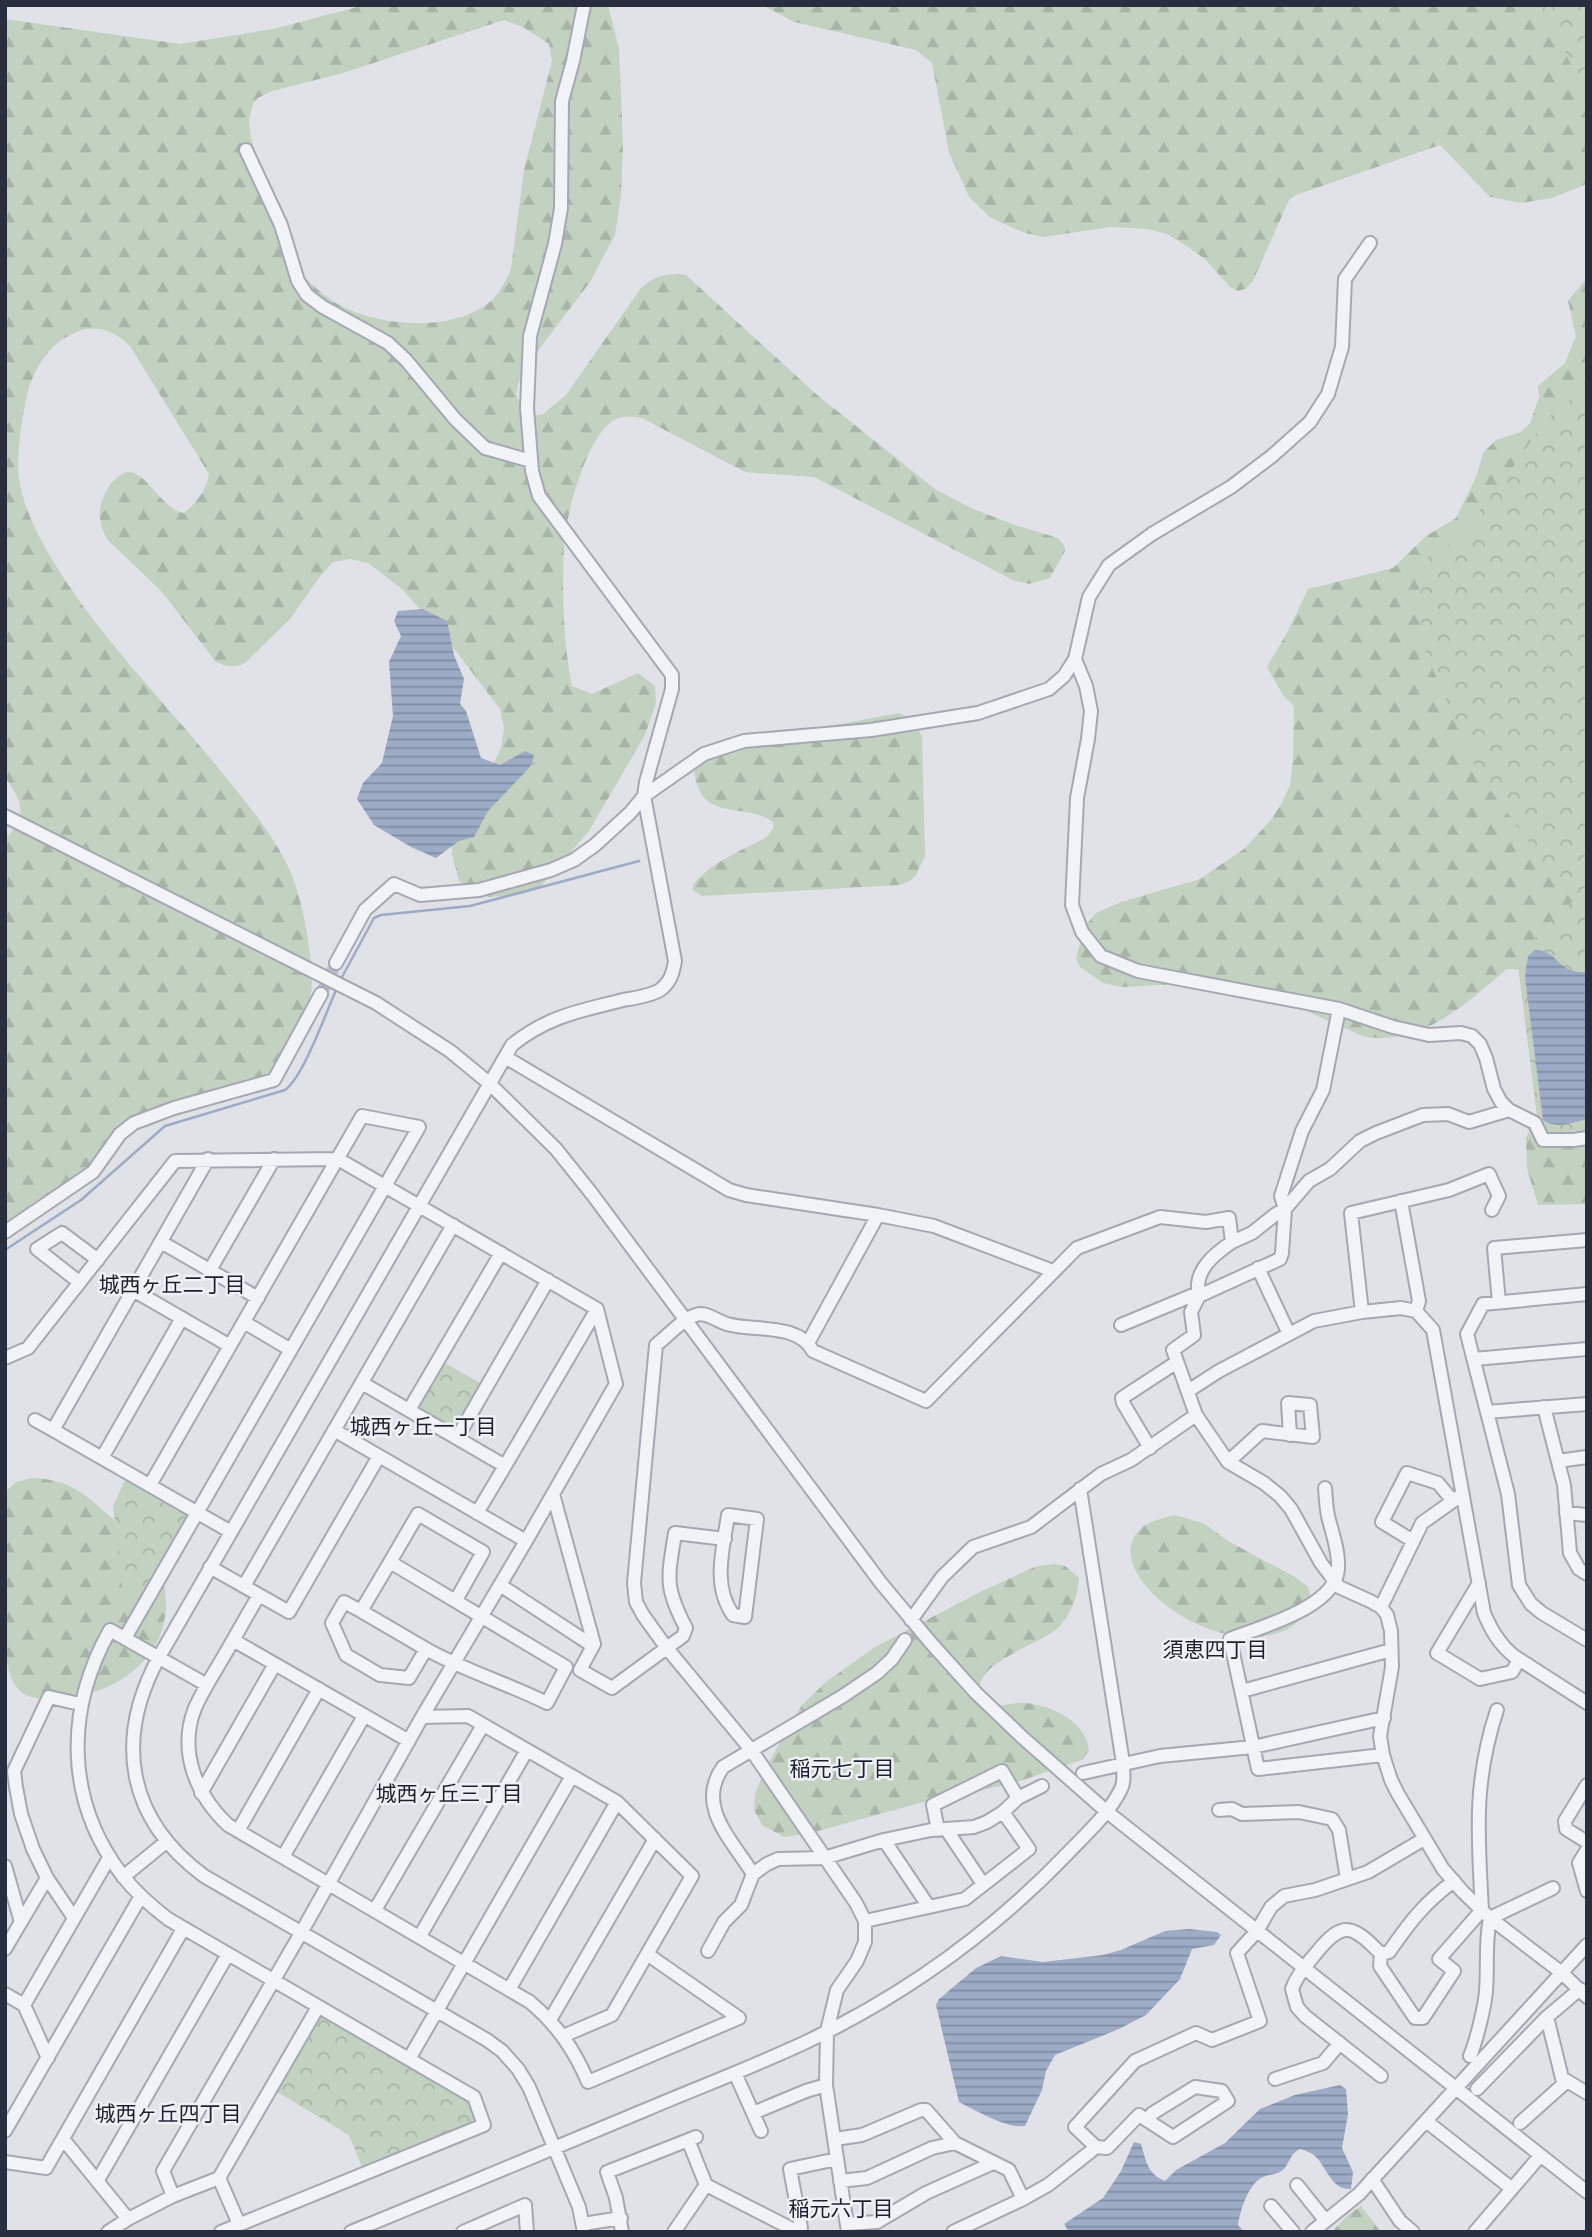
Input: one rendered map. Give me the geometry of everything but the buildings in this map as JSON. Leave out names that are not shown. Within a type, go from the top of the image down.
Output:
[{"type":"street","points":[[584,5],[562,101],[561,208],[555,244],[530,335],[527,408],[531,461],[539,496],[672,675],[672,689],[646,782],[645,796],[675,961],[668,982],[654,993],[564,1015],[543,1023],[513,1045],[148,1676],[136,1711],[132,1749],[139,1788],[153,1822],[166,1842],[185,1862],[204,1876],[502,2051],[530,2087],[579,2207],[583,2228],[621,2218]]},
{"type":"street","points":[[246,150],[281,225],[298,281],[307,295],[323,307],[388,343],[406,360],[455,419],[485,448],[531,461]]},
{"type":"street","points":[[336,963],[365,910],[394,884],[420,895],[479,890],[551,870],[575,860],[630,813],[645,796],[704,754],[744,741],[871,730],[978,713],[1049,689],[1064,676],[1075,659],[1089,597],[1109,565],[1231,487],[1272,456],[1310,422],[1328,394],[1342,347],[1345,279],[1370,243]]},
{"type":"street","points":[[1075,659],[1086,686],[1091,711],[1077,798],[1072,905],[1082,932],[1093,948],[1109,961],[1138,971],[1339,1009],[1393,1027],[1429,1035],[1461,1033],[1472,1036],[1480,1044],[1494,1089],[1509,1110],[1535,1123],[1543,1140],[1587,1138]]},
{"type":"street","points":[[5,816],[376,1003],[450,1051],[489,1083],[556,1149],[881,1583],[976,1693],[1059,1772],[1106,1811],[1587,2192]]},
{"type":"street","points":[[5,1232],[93,1172],[120,1134],[134,1123],[174,1108],[274,1080],[321,994]]},
{"type":"street","points":[[1121,1325],[1280,1259],[1285,1209],[1281,1196],[1302,1131],[1323,1090],[1339,1009]]},
{"type":"street","points":[[505,1058],[729,1190],[934,1226],[1053,1271]]},
{"type":"street","points":[[1477,2089],[1547,2017],[1583,1993],[1562,1972],[1486,1914],[1443,1869],[1391,1780],[1383,1755],[1380,1736],[1392,1667],[1390,1623],[1381,1607],[1339,1587],[1321,1563],[1291,1509],[1280,1496],[1264,1483],[1228,1462],[1196,1415],[1173,1350],[1194,1335],[1191,1312],[1199,1294],[1196,1281],[1207,1262],[1232,1242],[1252,1233],[1285,1209],[1309,1181],[1330,1169],[1360,1141],[1423,1115],[1448,1114],[1469,1122],[1509,1110]]},
{"type":"street","points":[[125,1638],[419,1127],[362,1116],[150,1485]]},
{"type":"street","points":[[53,1430],[208,1159]]},
{"type":"street","points":[[210,1270],[274,1159]]},
{"type":"street","points":[[5,1358],[27,1348],[175,1161],[338,1159],[597,1309],[616,1384],[163,2171],[173,2196]]},
{"type":"street","points":[[1362,1312],[1352,1213],[1449,1191],[1489,1174],[1499,1196],[1492,1210]]},
{"type":"street","points":[[1401,1201],[1419,1301],[1416,1311]]},
{"type":"street","points":[[808,1343],[878,1215]]},
{"type":"street","points":[[993,2163],[926,2193],[877,2222],[847,2228],[826,2085],[827,2031],[837,1990],[862,1951],[865,1921],[856,1903],[752,1751],[666,1647],[636,1602],[634,1583],[656,1345],[686,1320],[704,1313],[730,1325],[791,1333],[808,1343],[813,1351],[926,1401],[1077,1248],[1160,1217],[1206,1222],[1230,1218],[1232,1242]]},
{"type":"street","points":[[244,1586],[453,1225]]},
{"type":"street","points":[[79,1282],[37,1249],[62,1233],[98,1261]]},
{"type":"street","points":[[1499,1302],[1494,1248],[1587,1240]]},
{"type":"street","points":[[161,1242],[258,1298]]},
{"type":"street","points":[[409,1410],[501,1253]]},
{"type":"street","points":[[1258,1268],[1289,1334]]},
{"type":"street","points":[[457,1438],[548,1280]]},
{"type":"street","points":[[133,1290],[230,1346]]},
{"type":"street","points":[[1587,1294],[1483,1304],[1467,1334],[1508,1494],[1519,1585],[1531,1604],[1542,1613],[1587,1640]]},
{"type":"street","points":[[1188,1391],[1219,1371],[1314,1321],[1401,1308],[1416,1311],[1433,1330],[1458,1498],[1484,1613],[1504,1648],[1587,1703]]},
{"type":"street","points":[[477,1513],[597,1309]]},
{"type":"street","points":[[102,1458],[182,1318]]},
{"type":"street","points":[[244,1322],[291,1350]]},
{"type":"street","points":[[1474,1359],[1587,1349]]},
{"type":"street","points":[[1150,1448],[1122,1398],[1177,1362]]},
{"type":"street","points":[[362,1383],[505,1466]]},
{"type":"street","points":[[1487,1412],[1587,1404]]},
{"type":"street","points":[[1544,1407],[1564,1485],[1570,1553],[1578,1569],[1587,1574]]},
{"type":"street","points":[[911,1620],[942,1577],[972,1547],[1031,1527],[1101,1474],[1131,1460],[1196,1415]]},
{"type":"street","points":[[35,1420],[231,1532]]},
{"type":"street","points":[[334,1430],[526,1541]]},
{"type":"street","points":[[1228,1462],[1262,1431],[1290,1435]]},
{"type":"street","points":[[210,1567],[289,1612],[379,1456]]},
{"type":"street","points":[[1558,1461],[1587,1457]]},
{"type":"street","points":[[1413,1541],[1382,1522],[1406,1473],[1438,1483],[1458,1498]]},
{"type":"street","points":[[1325,1488],[1338,1569],[1334,1580],[1314,1605],[1230,1639],[1253,1747],[1258,1769],[1383,1755]]},
{"type":"street","points":[[351,2232],[735,2073],[827,2031],[900,1991],[965,1945],[1046,1876],[1106,1811],[1122,1788],[1123,1763],[1080,1489]]},
{"type":"street","points":[[554,1494],[593,1646],[580,1670],[612,1688],[683,1636],[686,1628],[670,1596],[668,1577],[675,1533],[725,1539]]},
{"type":"street","points":[[1381,1607],[1422,1522],[1458,1498]]},
{"type":"street","points":[[1566,1513],[1587,1516]]},
{"type":"street","points":[[361,1611],[418,1514],[483,1552],[456,1600]]},
{"type":"street","points":[[728,1515],[757,1519],[744,1617],[733,1615],[724,1603],[720,1588],[725,1539],[728,1515]]},
{"type":"street","points":[[390,1562],[566,1667],[547,1703],[521,1690],[453,1665],[426,1649],[361,1611],[344,1602],[332,1623],[346,1655],[380,1675],[408,1678],[426,1649]]},
{"type":"street","points":[[1479,1583],[1437,1653],[1480,1679],[1512,1672],[1519,1660]]},
{"type":"street","points":[[500,1585],[593,1646]]},
{"type":"street","points":[[259,1595],[207,1685],[193,1716],[188,1750],[193,1772],[201,1793],[217,1815],[238,1831],[510,1988],[550,2020],[577,2056],[588,2082],[739,2018],[647,1954]]},
{"type":"street","points":[[207,1685],[110,1630],[86,1679],[80,1704],[76,1745],[79,1777],[87,1809],[109,1858],[141,1896],[183,1929],[474,2097],[484,2125],[221,2232]]},
{"type":"street","points":[[233,1640],[409,1741]]},
{"type":"street","points":[[752,1874],[713,1808],[712,1791],[715,1778],[723,1767],[877,1673],[892,1659],[905,1640]]},
{"type":"street","points":[[1242,1691],[1391,1650]]},
{"type":"street","points":[[201,1793],[275,1664]]},
{"type":"street","points":[[238,1831],[320,1689]]},
{"type":"street","points":[[74,1918],[47,1878],[33,1849],[21,1814],[14,1771],[49,1697],[80,1704]]},
{"type":"street","points":[[1470,2056],[1475,2046],[1486,1993],[1487,1933],[1477,1803],[1485,1751],[1497,1710]]},
{"type":"street","points":[[283,1857],[364,1716]]},
{"type":"street","points":[[422,1717],[468,1716],[617,1801],[692,1876],[612,2015],[563,2036]]},
{"type":"street","points":[[1083,1773],[1160,1756],[1253,1747],[1384,1718]]},
{"type":"street","points":[[375,1910],[482,1724]]},
{"type":"street","points":[[420,1936],[527,1750]]},
{"type":"street","points":[[983,1884],[942,1829],[933,1805],[1002,1771],[1018,1798]]},
{"type":"street","points":[[408,2059],[572,1776]]},
{"type":"street","points":[[1587,1785],[1565,1821],[1566,1829],[1587,1842]]},
{"type":"street","points":[[708,1951],[724,1922],[741,1905],[752,1874],[767,1864],[778,1859],[824,1857],[884,1840],[974,1826],[987,1822],[1018,1798],[1042,1786]]},
{"type":"street","points":[[510,1988],[617,1801]]},
{"type":"street","points":[[1219,1810],[1232,1809],[1242,1814],[1299,1812],[1332,1819],[1339,1830],[1347,1879]]},
{"type":"street","points":[[865,1921],[965,1899],[1029,1849],[1003,1812]]},
{"type":"street","points":[[550,2020],[655,1839]]},
{"type":"street","points":[[1147,2120],[1153,2113],[1195,2087],[1222,2091],[1228,2101],[1173,2137],[1139,2115],[1107,2148],[1096,2147],[1075,2127],[1135,2061],[1196,2033],[1212,2040],[1261,2021],[1237,1953],[1257,1931],[1271,1907],[1284,1896],[1315,1890],[1368,1872],[1424,1839]]},
{"type":"street","points":[[884,1840],[929,1907]]},
{"type":"street","points":[[123,1877],[166,1842]]},
{"type":"street","points":[[1587,1850],[1579,1863],[1587,1891]]},
{"type":"street","points":[[24,2005],[109,1858]]},
{"type":"street","points":[[5,1866],[21,1922]]},
{"type":"street","points":[[5,1949],[47,1878]]},
{"type":"street","points":[[1381,1954],[1389,1952],[1429,1900],[1454,1881]]},
{"type":"street","points":[[1381,1954],[1380,1966],[1415,2018],[1423,2018],[1454,1971],[1439,1959],[1486,1914],[1553,1888]]},
{"type":"street","points":[[5,2131],[141,1896]]},
{"type":"street","points":[[5,2162],[46,2168],[183,1929]]},
{"type":"street","points":[[1381,1954],[1355,1932],[1346,1929],[1337,1931],[1304,1968],[1292,1989],[1297,2007],[1305,2016],[1381,2076]]},
{"type":"street","points":[[1311,2232],[1359,2194],[1587,1945]]},
{"type":"street","points":[[98,2180],[228,1954]]},
{"type":"street","points":[[5,1994],[24,2005],[48,2058]]},
{"type":"street","points":[[108,2232],[173,2196],[219,2178],[318,2007]]},
{"type":"street","points":[[1547,2017],[1562,2078],[1587,2094]]},
{"type":"street","points":[[1275,2079],[1323,2063],[1340,2043]]},
{"type":"street","points":[[735,2073],[761,2131]]},
{"type":"street","points":[[1520,2123],[1566,2081]]},
{"type":"street","points":[[753,2113],[826,2085]]},
{"type":"street","points":[[835,2139],[862,2135],[920,2109],[926,2110],[955,2143],[1009,2170],[1023,2199]]},
{"type":"street","points":[[1426,2121],[1511,2188]]},
{"type":"street","points":[[622,2232],[621,2218],[607,2172],[692,2138],[706,2185],[796,2231],[801,2228],[790,2169],[837,2159]]},
{"type":"street","points":[[63,2139],[128,2219]]},
{"type":"street","points":[[840,2181],[867,2178],[932,2148],[955,2143]]},
{"type":"street","points":[[953,2232],[1048,2185],[1096,2147]]},
{"type":"street","points":[[1475,2232],[1541,2155]]},
{"type":"street","points":[[219,2178],[239,2224]]},
{"type":"street","points":[[1372,2179],[1400,2221],[1413,2232]]},
{"type":"street","points":[[674,2232],[706,2185]]},
{"type":"street","points":[[1297,2185],[1325,2220]]},
{"type":"street","points":[[463,2232],[477,2229],[525,2205],[527,2232]]},
{"type":"street","points":[[1271,2206],[1293,2232]]},
{"type":"green space","points":[[365,5],[608,5],[619,49],[623,145],[621,195],[615,235],[590,282],[528,364],[518,384],[516,395],[524,411],[533,416],[543,414],[566,395],[641,288],[662,276],[686,275],[816,394],[935,489],[971,508],[1058,538],[1065,551],[1050,578],[1029,584],[1013,580],[814,477],[745,472],[642,418],[618,418],[611,422],[593,445],[585,462],[573,498],[566,532],[563,598],[569,670],[572,686],[592,694],[638,673],[655,686],[656,703],[645,735],[589,831],[541,886],[524,894],[489,897],[476,893],[459,881],[452,854],[452,835],[491,769],[501,748],[504,728],[500,709],[449,642],[402,589],[368,563],[350,559],[333,562],[291,618],[245,663],[231,666],[216,662],[162,592],[108,540],[100,514],[102,500],[108,488],[127,472],[143,478],[166,503],[184,513],[200,496],[209,474],[125,341],[108,331],[96,329],[82,330],[61,340],[40,364],[27,395],[23,414],[18,470],[31,519],[65,580],[104,634],[211,759],[279,850],[291,873],[300,900],[310,954],[312,986],[303,1019],[271,1079],[118,1133],[72,1185],[5,1229],[5,839],[18,823],[20,808],[16,794],[5,777],[5,19],[180,44],[273,29]],"holes":[[[504,20],[523,27],[549,44],[552,61],[524,170],[511,269],[497,294],[476,311],[458,318],[419,323],[378,319],[343,307],[330,299],[300,271],[280,237],[250,133],[249,119],[253,104],[258,98],[272,91],[343,73]]]},
{"type":"green space","points":[[762,5],[1547,5],[1587,12],[1587,184],[1552,198],[1521,203],[1490,197],[1440,145],[1296,195],[1289,200],[1253,281],[1245,289],[1238,291],[1230,287],[1205,259],[1167,234],[1148,229],[1111,227],[1043,237],[1025,233],[991,218],[969,197],[949,152],[932,63],[916,50],[794,22]]},
{"type":"green space","points":[[1516,5],[1587,5],[1587,96],[1549,21],[1523,12]]},
{"type":"green space","points":[[1587,278],[1587,997],[1538,975],[1507,969],[1460,1008],[1425,1028],[1386,1038],[1365,1037],[1288,1003],[1218,982],[1122,987],[1103,983],[1080,967],[1076,958],[1085,926],[1096,913],[1121,902],[1200,879],[1244,849],[1270,821],[1290,785],[1294,706],[1283,695],[1267,667],[1308,589],[1393,568],[1426,536],[1456,518],[1477,475],[1483,453],[1496,440],[1521,432],[1530,423],[1539,397],[1538,386],[1565,363],[1576,336],[1568,301]]},
{"type":"green space","points":[[1587,380],[1587,1141],[1539,1144],[1531,1139],[1528,1129],[1538,1124],[1517,958],[1573,901],[1478,773],[1426,653],[1417,597],[1429,554],[1463,538],[1489,494],[1513,467],[1546,419],[1570,400]]},
{"type":"green space","points":[[899,713],[909,718],[922,736],[925,856],[910,881],[899,885],[702,896],[693,890],[693,885],[708,870],[763,839],[771,832],[773,825],[773,822],[763,816],[719,807],[710,802],[702,795],[697,784],[696,762],[788,734]]},
{"type":"green space","points":[[1587,1072],[1587,1204],[1538,1205],[1527,1169],[1526,1138],[1533,1123]]},
{"type":"green space","points":[[443,1362],[482,1384],[457,1429],[453,1430],[417,1407]]},
{"type":"green space","points":[[32,1478],[59,1482],[89,1498],[147,1548],[156,1561],[163,1580],[165,1614],[161,1634],[151,1652],[138,1667],[121,1679],[103,1689],[82,1695],[50,1699],[29,1696],[16,1687],[8,1668],[5,1652],[5,1492],[16,1482]]},
{"type":"green space","points":[[125,1480],[189,1517],[140,1596],[122,1587],[113,1506]]},
{"type":"green space","points":[[1175,1515],[1205,1524],[1228,1541],[1295,1577],[1308,1587],[1312,1602],[1300,1620],[1272,1635],[1240,1637],[1207,1628],[1176,1612],[1150,1591],[1134,1568],[1131,1545],[1144,1526]]},
{"type":"green space","points":[[1037,1566],[1065,1566],[1079,1578],[1070,1611],[1059,1627],[997,1663],[987,1672],[981,1682],[981,1693],[990,1703],[1035,1704],[1057,1711],[1075,1724],[1087,1741],[1089,1751],[1082,1760],[1011,1784],[927,1801],[807,1834],[784,1837],[762,1825],[754,1810],[755,1794],[767,1765],[802,1705],[826,1682],[875,1647],[982,1591]]},
{"type":"green space","points":[[318,2014],[470,2099],[478,2119],[476,2122],[363,2169],[349,2135],[274,2090]]},
{"type":"green space","points":[[1361,2206],[1381,2232],[1332,2232],[1348,2215]]},
{"type":"water","points":[[423,609],[447,621],[454,655],[464,679],[460,704],[466,711],[481,758],[500,765],[525,751],[534,755],[530,767],[488,811],[474,837],[459,841],[436,858],[374,825],[357,799],[363,783],[382,763],[393,716],[389,662],[401,636],[394,621],[398,611]]},
{"type":"water","points":[[1535,950],[1549,953],[1569,970],[1587,972],[1587,1119],[1559,1125],[1543,1120],[1525,977],[1528,956]]},
{"type":"water","points":[[1189,1929],[1217,1932],[1221,1935],[1214,1945],[1192,1949],[1180,1979],[1146,2015],[1055,2055],[1025,2126],[1000,2122],[959,2102],[936,2005],[939,1999],[976,1968],[1001,1956],[1043,1962],[1103,1955],[1165,1931]]},
{"type":"water","points":[[1340,2085],[1346,2089],[1348,2114],[1342,2148],[1353,2172],[1351,2189],[1339,2186],[1315,2156],[1300,2149],[1294,2153],[1283,2170],[1263,2177],[1253,2185],[1239,2219],[1238,2225],[1244,2232],[1069,2232],[1064,2224],[1103,2198],[1121,2171],[1134,2142],[1141,2144],[1154,2175],[1165,2181],[1176,2170],[1225,2143],[1260,2109],[1295,2095]]},
{"type":"waterway","points":[[341,979],[374,918],[381,915],[470,906],[639,861]]},
{"type":"waterway","points":[[5,1250],[81,1200],[165,1126],[285,1090],[300,1072],[337,988]]},
{"type":"tunnel","points":[[321,994],[336,963]]},
{"type":"district","name":"城西ヶ丘二丁目","points":[[172,1285]]},
{"type":"district","name":"城西ヶ丘一丁目","points":[[423,1427]]},
{"type":"district","name":"須恵四丁目","points":[[1215,1650]]},
{"type":"district","name":"稲元七丁目","points":[[842,1769]]},
{"type":"district","name":"城西ヶ丘三丁目","points":[[449,1794]]},
{"type":"district","name":"城西ヶ丘四丁目","points":[[168,2114]]},
{"type":"district","name":"稲元六丁目","points":[[841,2209]]}]
